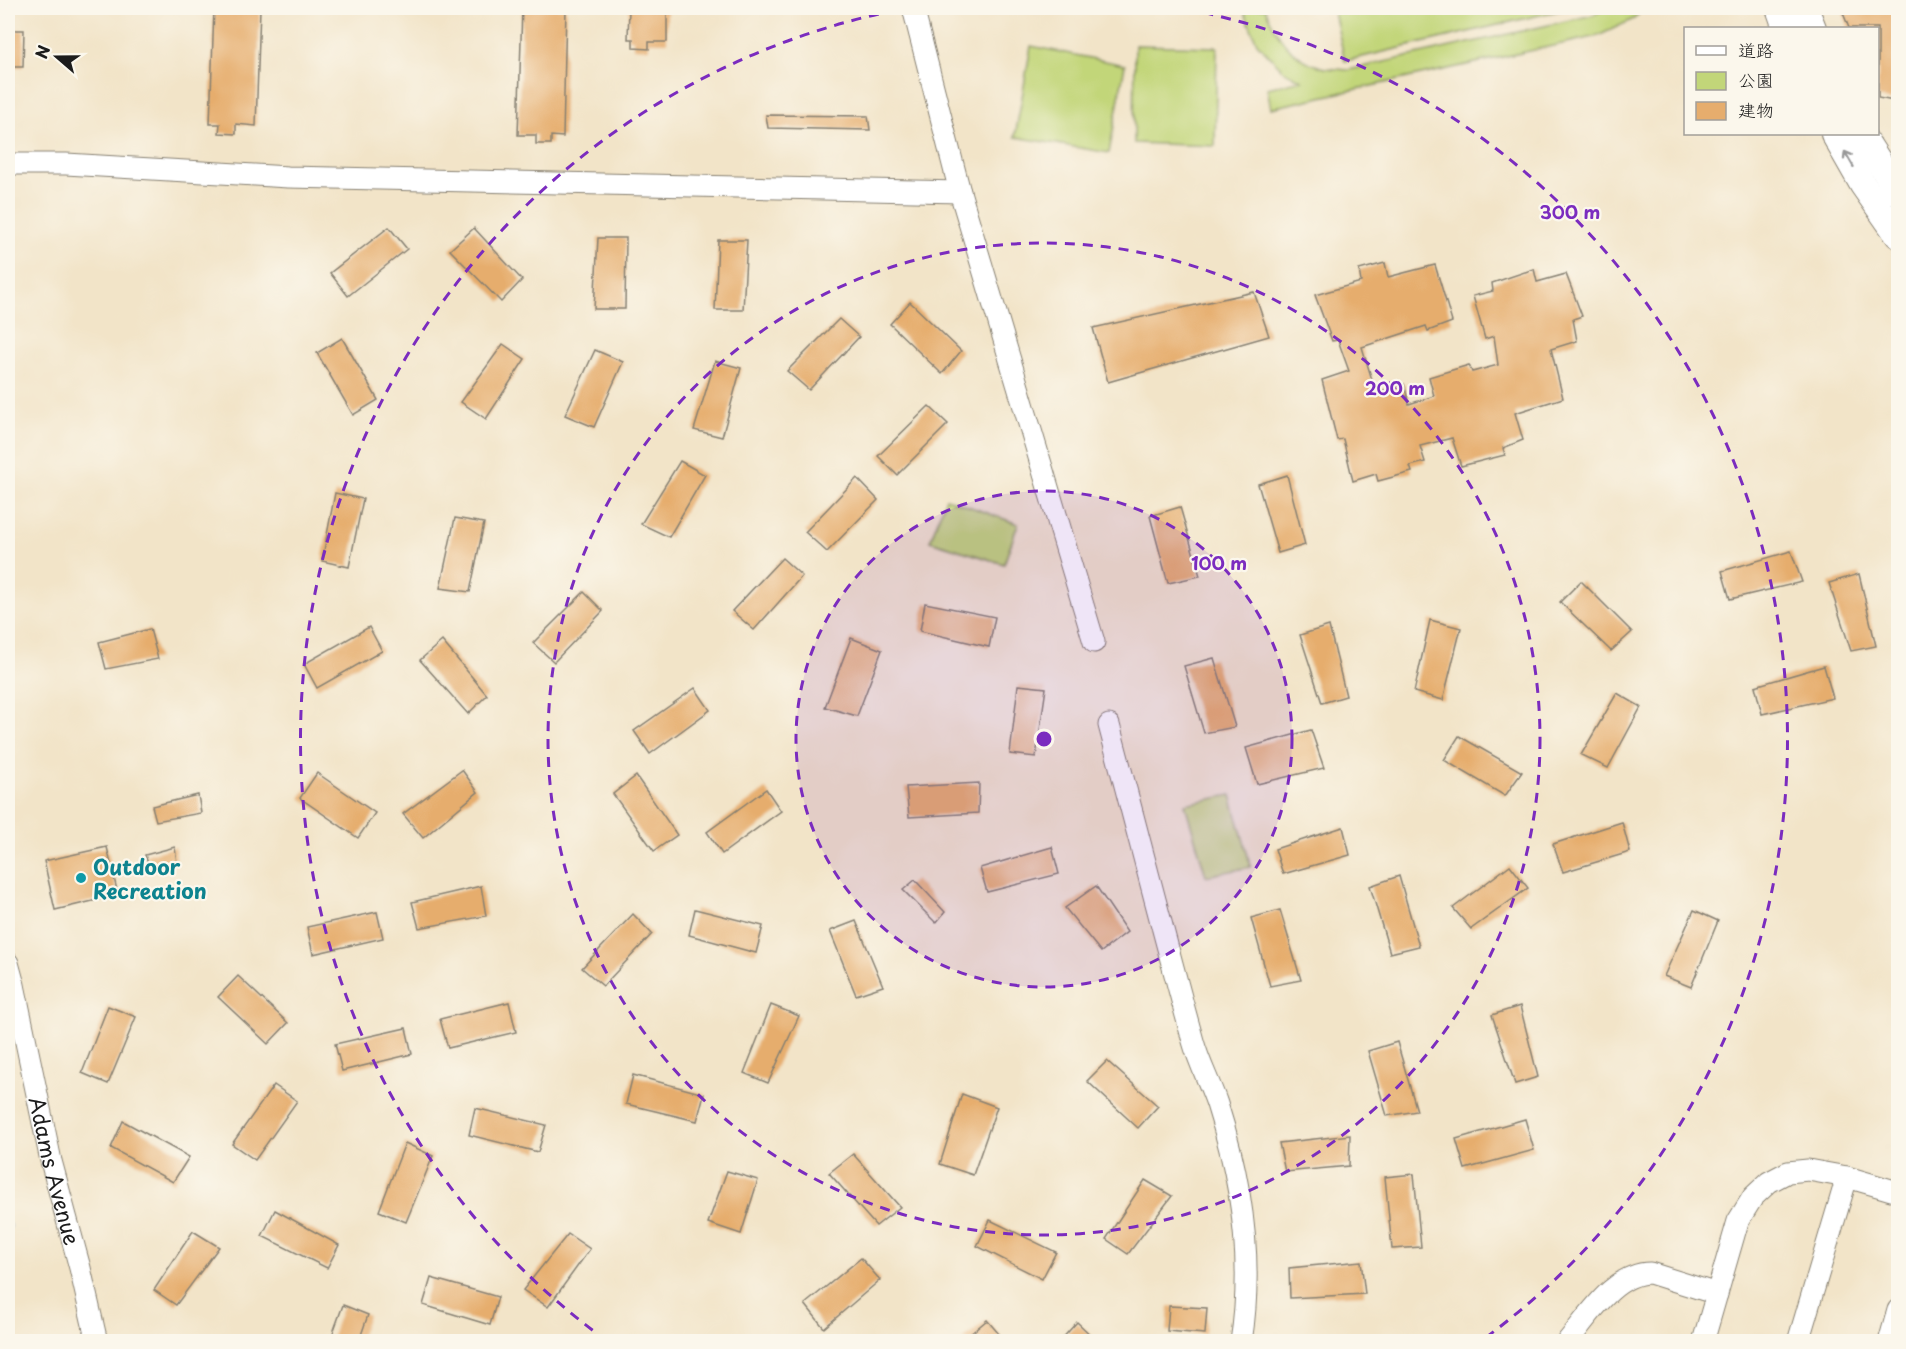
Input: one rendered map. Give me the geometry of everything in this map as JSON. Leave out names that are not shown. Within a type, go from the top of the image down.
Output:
[{"type":"main road","points":[[1779,8],[1786,27]]},
{"type":"main road","points":[[1805,8],[1813,27]]},
{"type":"main road","points":[[1835,135],[1863,185],[1899,235]]},
{"type":"main road","points":[[1862,135],[1897,187]]},
{"type":"street","points":[[913,8],[960,192],[1094,642]]},
{"type":"street","points":[[8,164],[288,177],[960,192]]},
{"type":"street","points":[[1863,185],[1897,187]]},
{"type":"street","points":[[1109,725],[1194,1045],[1216,1102],[1230,1149],[1240,1196],[1246,1248],[1246,1310],[1240,1341]]},
{"type":"street","name":"Adams Avenue","points":[[8,963],[51,1161],[97,1341]]},
{"type":"street","points":[[1703,1341],[1738,1221],[1753,1197],[1769,1182],[1788,1172],[1808,1170],[1847,1177],[1899,1192]]},
{"type":"street","points":[[1798,1341],[1847,1177]]},
{"type":"street","points":[[1567,1341],[1605,1297],[1626,1279],[1640,1273],[1650,1273],[1717,1294]]},
{"type":"street","points":[[1889,1341],[1899,1310]]},
{"type":"green space","points":[[1243,8],[1265,8],[1279,36],[1301,58],[1321,67],[1349,70],[1593,15],[1607,8],[1644,8],[1634,19],[1598,36],[1271,108],[1267,88],[1302,80],[1284,71],[1257,43]]},
{"type":"green space","points":[[1333,8],[1570,8],[1345,61]]},
{"type":"green space","points":[[1135,45],[1217,47],[1215,146],[1134,143]]},
{"type":"green space","points":[[1031,46],[1125,65],[1109,153],[1015,137]]},
{"type":"green space","points":[[946,498],[1018,524],[1004,564],[930,541]]},
{"type":"green space","points":[[1231,795],[1251,867],[1206,876],[1185,804]]},
{"type":"building","points":[[214,8],[260,8],[256,126],[236,124],[236,134],[219,133],[220,124],[210,124]]},
{"type":"building","points":[[522,8],[566,8],[563,137],[551,136],[551,144],[536,144],[536,135],[518,135]]},
{"type":"building","points":[[629,8],[667,8],[667,42],[649,42],[649,49],[633,48],[633,39],[628,39]]},
{"type":"building","points":[[1841,8],[1899,8],[1899,102],[1879,98],[1879,27],[1849,27]]},
{"type":"building","points":[[8,30],[24,30],[23,67],[8,67]]},
{"type":"building","points":[[766,115],[868,116],[870,130],[768,128]]},
{"type":"building","points":[[389,227],[407,249],[348,296],[330,273]]},
{"type":"building","points":[[474,228],[522,280],[501,302],[450,250]]},
{"type":"building","points":[[598,238],[626,238],[625,309],[594,309]]},
{"type":"building","points":[[718,240],[747,240],[743,310],[715,310]]},
{"type":"building","points":[[1385,263],[1388,277],[1435,265],[1452,322],[1428,331],[1426,326],[1362,347],[1376,393],[1404,384],[1409,404],[1434,396],[1429,377],[1469,365],[1472,372],[1498,365],[1494,336],[1485,339],[1473,296],[1493,291],[1492,283],[1534,269],[1537,282],[1566,274],[1582,316],[1573,319],[1577,341],[1551,349],[1563,398],[1515,413],[1523,440],[1503,448],[1505,455],[1461,466],[1452,438],[1420,446],[1425,462],[1410,466],[1412,472],[1378,481],[1376,474],[1353,481],[1343,439],[1337,440],[1322,380],[1349,371],[1338,340],[1332,341],[1315,295],[1361,282],[1359,270]]},
{"type":"building","points":[[1254,292],[1269,336],[1108,382],[1093,328]]},
{"type":"building","points":[[910,302],[961,351],[942,374],[890,324]]},
{"type":"building","points":[[839,319],[859,337],[809,390],[787,371]]},
{"type":"building","points":[[342,338],[378,400],[353,415],[317,353]]},
{"type":"building","points":[[503,344],[525,359],[486,419],[461,402]]},
{"type":"building","points":[[595,350],[623,362],[594,427],[565,415]]},
{"type":"building","points":[[715,361],[741,368],[722,437],[694,430]]},
{"type":"building","points":[[929,406],[948,424],[897,475],[878,456]]},
{"type":"building","points":[[680,461],[705,475],[669,537],[641,524]]},
{"type":"building","points":[[1287,475],[1305,545],[1278,553],[1258,484]]},
{"type":"building","points":[[857,478],[878,500],[827,552],[805,532]]},
{"type":"building","points":[[335,493],[363,499],[349,567],[322,561]]},
{"type":"building","points":[[1180,507],[1200,576],[1168,583],[1150,516]]},
{"type":"building","points":[[455,518],[484,523],[470,592],[440,588]]},
{"type":"building","points":[[1791,551],[1802,582],[1730,599],[1722,571]]},
{"type":"building","points":[[782,558],[802,576],[754,630],[732,611]]},
{"type":"building","points":[[1859,574],[1876,646],[1851,651],[1829,583]]},
{"type":"building","points":[[1581,581],[1632,632],[1611,651],[1560,602]]},
{"type":"building","points":[[584,592],[603,611],[554,662],[533,643]]},
{"type":"building","points":[[925,603],[995,617],[989,647],[920,631]]},
{"type":"building","points":[[1430,620],[1461,628],[1443,700],[1414,692]]},
{"type":"building","points":[[1329,626],[1346,696],[1322,703],[1300,635]]},
{"type":"building","points":[[369,627],[382,651],[317,688],[304,664]]},
{"type":"building","points":[[150,629],[158,659],[106,669],[99,642]]},
{"type":"building","points":[[851,638],[882,650],[857,716],[825,707]]},
{"type":"building","points":[[442,641],[487,695],[468,714],[420,660]]},
{"type":"building","points":[[1214,658],[1235,727],[1204,733],[1184,666]]},
{"type":"building","points":[[1824,666],[1833,698],[1762,714],[1755,686]]},
{"type":"building","points":[[1018,685],[1046,688],[1036,757],[1010,754]]},
{"type":"building","points":[[695,688],[710,710],[650,754],[634,731]]},
{"type":"building","points":[[1617,693],[1641,707],[1608,768],[1581,755]]},
{"type":"building","points":[[1311,730],[1324,768],[1257,784],[1246,748]]},
{"type":"building","points":[[1459,736],[1522,772],[1505,796],[1444,760]]},
{"type":"building","points":[[462,770],[478,792],[423,838],[403,814]]},
{"type":"building","points":[[317,773],[375,813],[358,838],[300,798]]},
{"type":"building","points":[[636,776],[677,835],[654,851],[613,794]]},
{"type":"building","points":[[979,783],[978,813],[909,817],[906,787]]},
{"type":"building","points":[[766,789],[781,811],[722,854],[707,832]]},
{"type":"building","points":[[198,795],[201,813],[156,821],[152,806]]},
{"type":"building","points":[[1622,822],[1630,852],[1563,872],[1553,844]]},
{"type":"building","points":[[1343,827],[1350,855],[1283,874],[1275,849]]},
{"type":"building","name":"Outdoor Recreation","points":[[107,847],[118,895],[55,910],[44,861]]},
{"type":"building","points":[[175,847],[177,863],[150,869],[145,855]]},
{"type":"building","points":[[1052,847],[1059,874],[987,892],[980,868]]},
{"type":"building","points":[[1510,865],[1528,888],[1471,929],[1453,908]]},
{"type":"building","points":[[1399,876],[1419,946],[1390,953],[1370,886]]},
{"type":"building","points":[[915,880],[945,912],[936,923],[903,890]]},
{"type":"building","points":[[481,886],[486,916],[419,928],[412,902]]},
{"type":"building","points":[[1096,886],[1127,932],[1101,952],[1065,908]]},
{"type":"building","points":[[695,909],[763,926],[756,953],[689,935]]},
{"type":"building","points":[[1280,910],[1301,980],[1270,986],[1251,918]]},
{"type":"building","points":[[1694,910],[1718,921],[1691,987],[1664,976]]},
{"type":"building","points":[[377,912],[383,938],[313,954],[307,927]]},
{"type":"building","points":[[633,914],[652,934],[603,986],[582,968]]},
{"type":"building","points":[[856,921],[883,986],[856,995],[830,931]]},
{"type":"building","points":[[238,976],[288,1023],[268,1044],[218,997]]},
{"type":"building","points":[[509,1002],[516,1032],[448,1048],[440,1019]]},
{"type":"building","points":[[771,1005],[799,1016],[768,1083],[744,1073]]},
{"type":"building","points":[[108,1006],[136,1017],[108,1084],[82,1073]]},
{"type":"building","points":[[1520,1006],[1538,1077],[1515,1084],[1492,1015]]},
{"type":"building","points":[[406,1028],[412,1054],[342,1071],[335,1044]]},
{"type":"building","points":[[1397,1042],[1417,1111],[1387,1116],[1368,1051]]},
{"type":"building","points":[[1107,1061],[1158,1106],[1138,1128],[1087,1081]]},
{"type":"building","points":[[633,1075],[704,1094],[697,1121],[626,1104]]},
{"type":"building","points":[[274,1085],[297,1101],[255,1160],[232,1144]]},
{"type":"building","points":[[962,1094],[997,1107],[973,1175],[940,1164]]},
{"type":"building","points":[[475,1108],[546,1125],[538,1152],[469,1135]]},
{"type":"building","points":[[1525,1119],[1534,1150],[1465,1169],[1456,1139]]},
{"type":"building","points":[[123,1121],[189,1157],[173,1182],[111,1148]]},
{"type":"building","points":[[1350,1135],[1349,1166],[1285,1172],[1279,1143]]},
{"type":"building","points":[[405,1143],[433,1156],[406,1222],[379,1211]]},
{"type":"building","points":[[853,1154],[900,1207],[876,1226],[829,1173]]},
{"type":"building","points":[[727,1171],[758,1180],[741,1234],[708,1223]]},
{"type":"building","points":[[1414,1174],[1421,1247],[1392,1249],[1385,1177]]},
{"type":"building","points":[[1145,1180],[1172,1196],[1128,1254],[1106,1239]]},
{"type":"building","points":[[275,1210],[339,1245],[327,1268],[262,1236]]},
{"type":"building","points":[[990,1220],[1056,1252],[1042,1279],[977,1246]]},
{"type":"building","points":[[193,1231],[219,1247],[176,1305],[154,1290]]},
{"type":"building","points":[[568,1234],[590,1249],[548,1307],[523,1290]]},
{"type":"building","points":[[861,1258],[880,1280],[824,1328],[805,1304]]},
{"type":"building","points":[[1361,1261],[1365,1294],[1290,1298],[1289,1268]]},
{"type":"building","points":[[431,1278],[498,1297],[490,1325],[423,1305]]},
{"type":"building","points":[[343,1305],[368,1315],[359,1341],[330,1341]]},
{"type":"building","points":[[1169,1306],[1207,1308],[1205,1334],[1167,1331]]},
{"type":"building","points":[[987,1320],[1005,1341],[962,1341]]},
{"type":"building","points":[[1077,1322],[1097,1341],[1060,1341]]},
{"type":"place","name":"Outdoor Recreation","points":[[81,878]]}]
